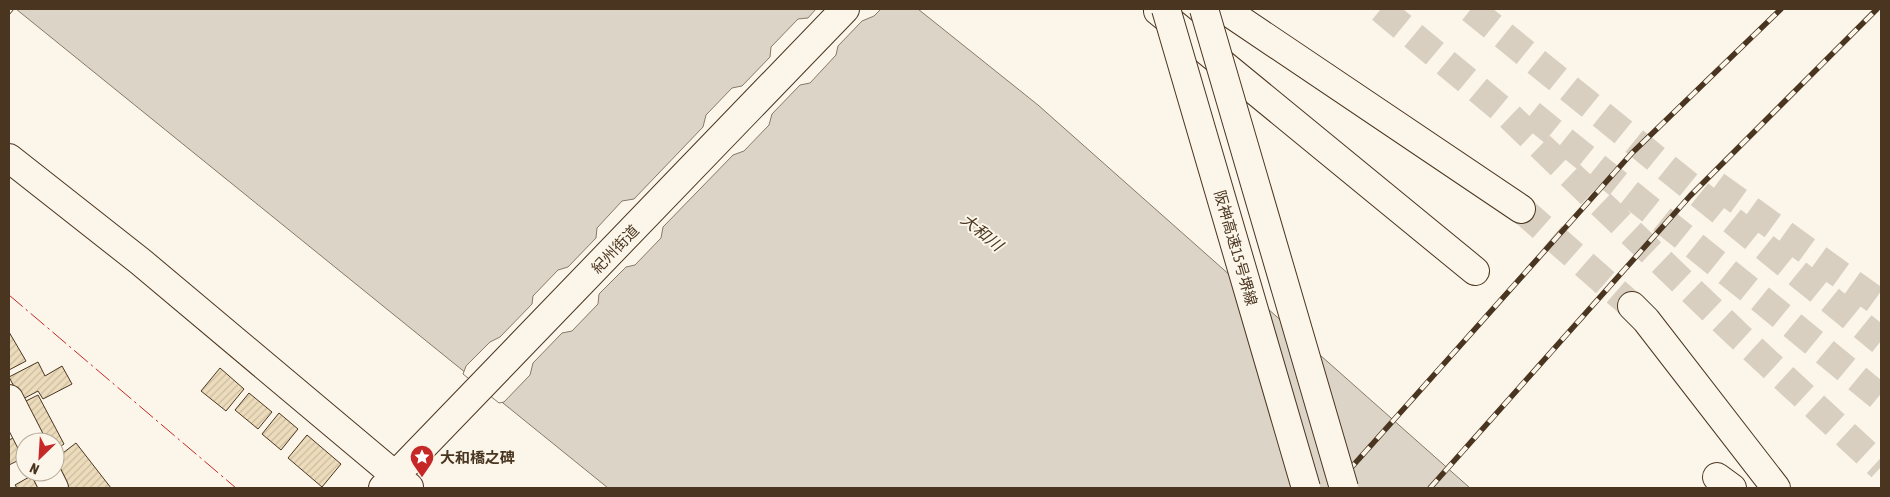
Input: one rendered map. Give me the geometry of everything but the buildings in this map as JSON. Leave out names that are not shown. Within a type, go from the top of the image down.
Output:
[{"type":"main road","name":"紀州街道","points":[[400,479],[845,9]]},
{"type":"main road","points":[[1155,9],[1475,271]]},
{"type":"main road","name":"阪神高速15号堺線","points":[[1166,9],[1306,488]]},
{"type":"main road","points":[[1204,9],[1344,488]]},
{"type":"main road","points":[[1224,9],[1521,209]]},
{"type":"main road","points":[[9,158],[141,262],[400,479]]},
{"type":"main road","points":[[1632,306],[1646,320],[1776,488]]},
{"type":"main road","points":[[9,399],[26,432]]},
{"type":"water","name":"大和川","points":[[16,9],[918,9],[1038,105],[1470,488],[608,488]]},
{"type":"pier","points":[[816,9],[881,9],[874,16],[862,21],[838,46],[836,55],[810,83],[800,85],[772,114],[769,125],[744,151],[733,155],[663,227],[661,238],[635,265],[626,267],[599,294],[598,304],[572,331],[562,333],[533,363],[530,375],[504,402],[499,403],[463,374],[466,366],[490,342],[500,337],[532,304],[533,296],[558,270],[568,267],[596,238],[597,228],[622,201],[634,199],[703,127],[706,115],[732,88],[742,86],[770,57],[771,47],[798,19],[808,18]]},
{"type":"tunnel","points":[[1381,9],[1505,112],[1741,338],[1881,467]]},
{"type":"tunnel","points":[[1471,9],[1881,341]]},
{"type":"tunnel","points":[[1531,114],[1881,398]]},
{"type":"tunnel","points":[[1716,185],[1881,304]]},
{"type":"tunnel","points":[[1521,209],[1632,306]]},
{"type":"tram line","points":[[9,15],[14,9]]},
{"type":"railway","points":[[1333,488],[1632,153],[1781,9]]},
{"type":"railway","points":[[1430,488],[1690,196],[1877,9]]},
{"type":"power","points":[[9,295],[236,488]]},
{"type":"place","name":"大和橋之碑","points":[[422,478]]}]
